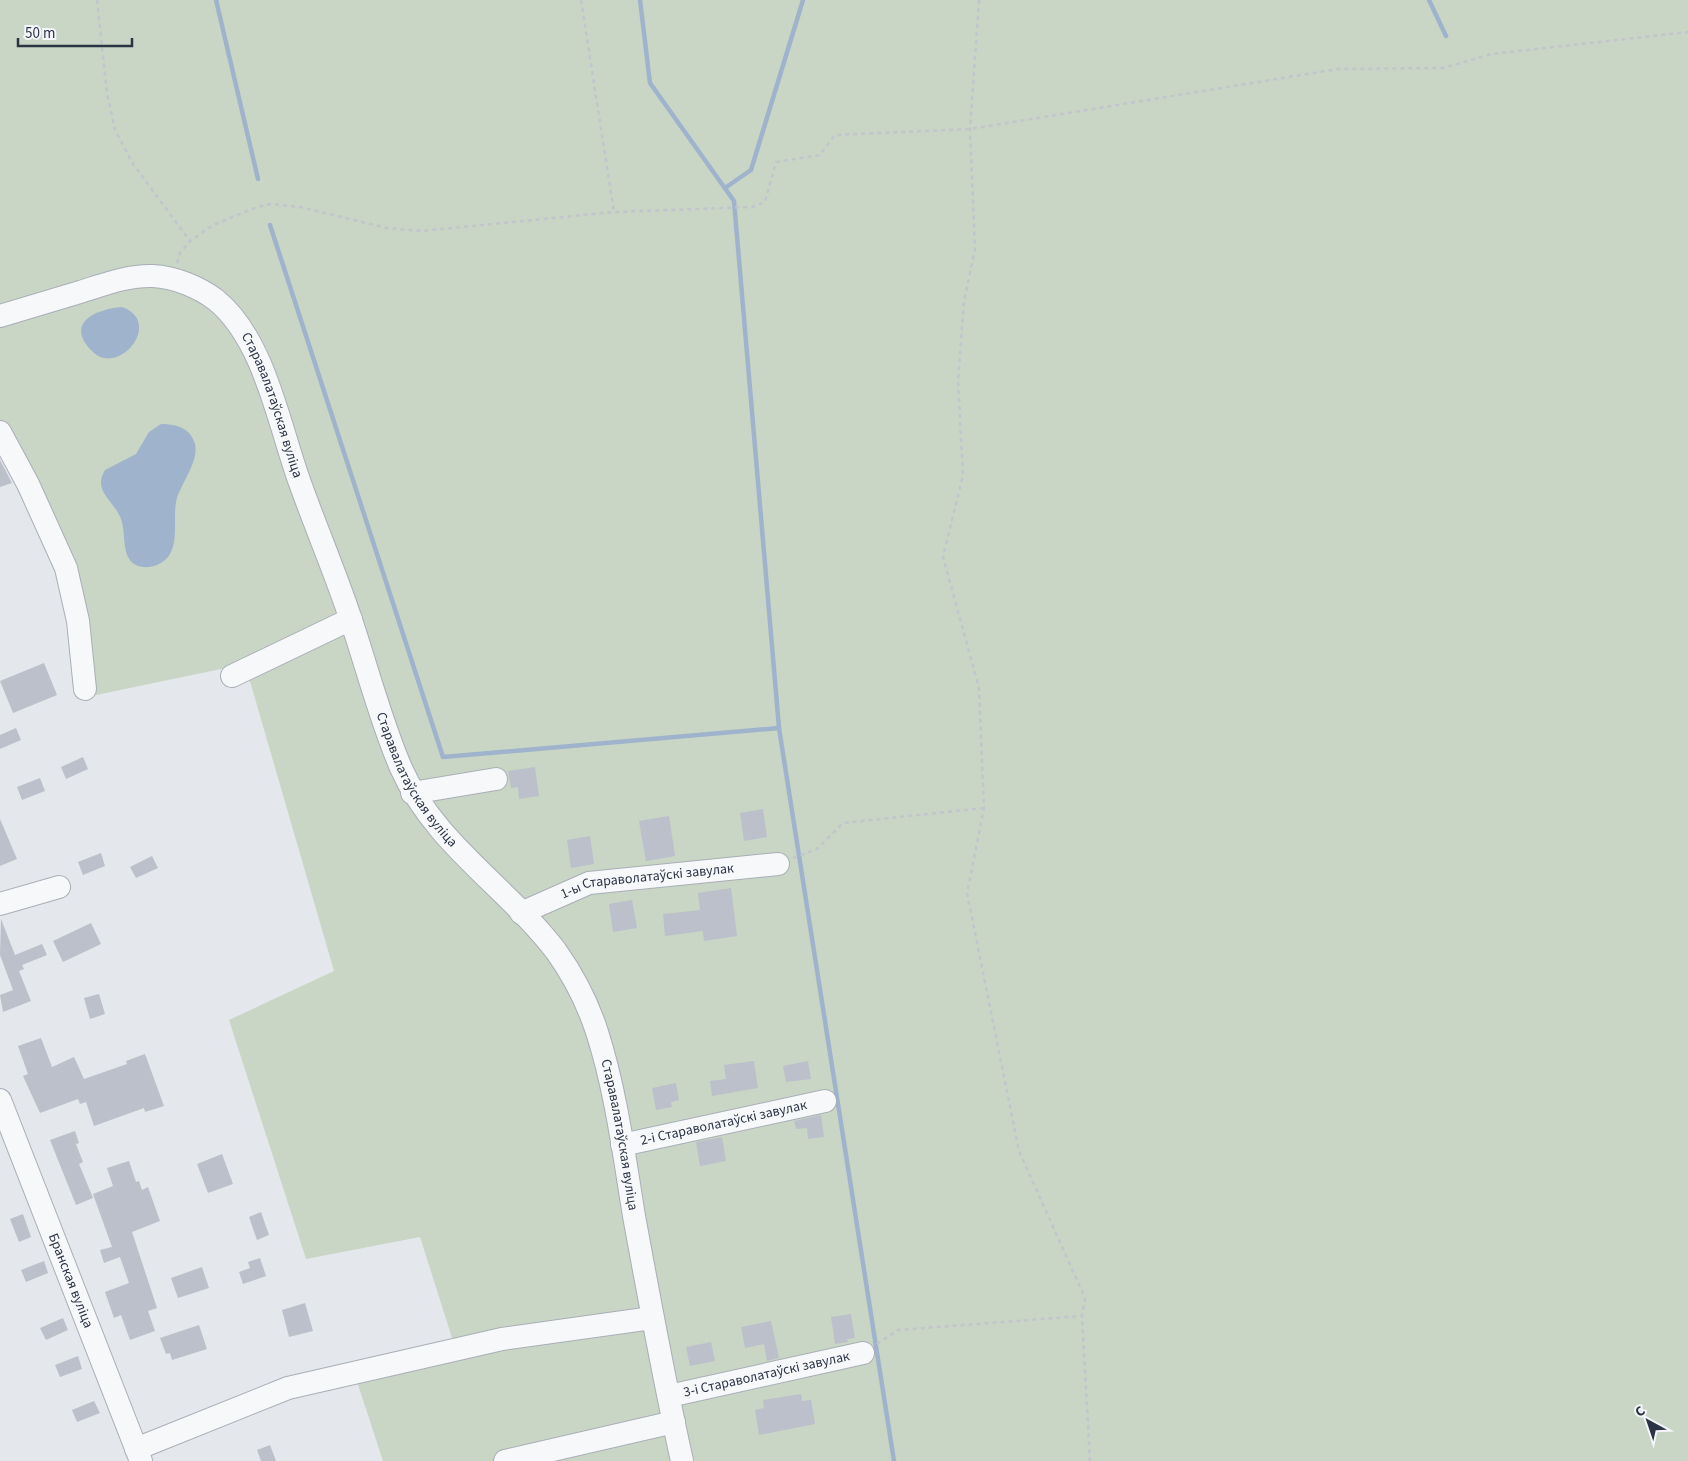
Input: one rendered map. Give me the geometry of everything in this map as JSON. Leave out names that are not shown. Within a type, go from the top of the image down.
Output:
[{"type":"street","name":"Старавалатаўская вуліца","points":[[0,316],[131,278],[154,276],[176,280],[199,289],[217,300],[232,316],[255,355],[273,400],[299,482],[351,619],[399,764],[412,793],[460,852],[521,913],[557,953],[586,1003],[604,1062],[622,1145],[652,1318],[682,1461]]},
{"type":"street","points":[[0,432],[28,484],[66,568],[78,621],[85,689]]},
{"type":"street","points":[[232,676],[351,619]]},
{"type":"street","points":[[412,793],[496,779]]},
{"type":"street","name":"1-ы Стараволатаўскі завулак","points":[[521,913],[589,883],[778,864]]},
{"type":"street","points":[[0,904],[59,887]]},
{"type":"street","name":"Бранская вуліца","points":[[0,1100],[138,1455]]},
{"type":"street","name":"2-і Стараволатаўскі завулак","points":[[622,1145],[824,1101]]},
{"type":"street","points":[[138,1455],[288,1388],[502,1338],[652,1318]]},
{"type":"street","name":"3-і Стараволатаўскі завулак","points":[[669,1396],[863,1352]]},
{"type":"street","points":[[505,1461],[674,1422]]},
{"type":"path","points":[[97,0],[107,93],[115,130],[133,164],[190,240]]},
{"type":"path","points":[[581,0],[614,212]]},
{"type":"path","points":[[979,0],[970,129],[975,249],[964,301],[958,382],[963,475],[943,557],[980,688],[984,808],[967,893],[1019,1151],[1086,1298],[1082,1316],[1090,1461]]},
{"type":"path","points":[[176,280],[180,253],[190,240],[226,219],[271,204],[300,207],[387,228],[422,231],[614,212],[752,207],[765,202],[776,162],[820,155],[835,135],[970,129],[1338,69],[1443,68],[1492,54],[1688,32]]},
{"type":"path","points":[[778,864],[817,849],[843,823],[984,808]]},
{"type":"path","points":[[863,1352],[898,1330],[1082,1316]]},
{"type":"green space","points":[[0,0],[1688,0],[1688,1461],[383,1461],[351,1363],[453,1341],[420,1237],[306,1259],[229,1020],[334,971],[245,664],[77,699],[64,581],[0,442]]},
{"type":"water","points":[[122,307],[134,314],[139,324],[138,335],[124,354],[113,358],[102,357],[91,350],[84,340],[81,332],[83,325],[94,314]]},
{"type":"water","points":[[161,424],[177,426],[190,434],[196,451],[177,498],[175,534],[170,554],[158,564],[151,567],[143,567],[135,565],[127,555],[121,519],[106,496],[101,484],[105,470],[136,454],[149,432]]},
{"type":"building","points":[[0,460],[12,483],[0,487]]},
{"type":"building","points":[[44,663],[57,695],[13,713],[0,681]]},
{"type":"building","points":[[16,728],[21,740],[0,749],[0,735]]},
{"type":"building","points":[[83,757],[88,769],[66,779],[61,767]]},
{"type":"building","points":[[535,767],[539,796],[519,799],[518,787],[511,788],[508,771]]},
{"type":"building","points":[[40,778],[45,791],[22,800],[17,787]]},
{"type":"building","points":[[763,809],[767,837],[744,841],[740,813]]},
{"type":"building","points":[[669,816],[675,856],[646,861],[639,821]]},
{"type":"building","points":[[0,819],[17,859],[0,866]]},
{"type":"building","points":[[590,836],[594,864],[571,868],[567,840]]},
{"type":"building","points":[[101,853],[105,866],[83,875],[78,862]]},
{"type":"building","points":[[152,856],[158,868],[136,878],[130,867]]},
{"type":"building","points":[[731,888],[737,936],[704,941],[703,931],[665,936],[663,914],[700,910],[698,893]]},
{"type":"building","points":[[632,900],[637,928],[613,932],[609,904]]},
{"type":"building","points":[[1,919],[15,955],[42,944],[47,955],[22,965],[24,969],[19,971],[31,1001],[3,1012],[0,995],[13,990],[0,955]]},
{"type":"building","points":[[91,923],[101,944],[63,962],[53,941]]},
{"type":"building","points":[[99,994],[105,1014],[90,1019],[84,998]]},
{"type":"building","points":[[41,1038],[52,1067],[74,1057],[84,1079],[127,1064],[126,1061],[145,1054],[164,1106],[145,1112],[144,1108],[94,1126],[86,1102],[80,1104],[78,1099],[40,1113],[23,1076],[28,1074],[18,1046]]},
{"type":"building","points":[[754,1061],[758,1088],[712,1096],[710,1081],[726,1079],[724,1065]]},
{"type":"building","points":[[808,1061],[811,1079],[786,1082],[783,1066]]},
{"type":"building","points":[[676,1083],[679,1100],[671,1102],[672,1107],[656,1110],[652,1088]]},
{"type":"building","points":[[821,1115],[824,1137],[808,1139],[807,1128],[796,1129],[794,1121]]},
{"type":"building","points":[[75,1131],[79,1143],[76,1144],[83,1162],[79,1164],[93,1198],[76,1205],[50,1140]]},
{"type":"building","points":[[722,1137],[726,1161],[700,1166],[696,1142]]},
{"type":"building","points":[[222,1154],[233,1184],[208,1193],[197,1164]]},
{"type":"building","points":[[129,1161],[136,1182],[139,1181],[142,1190],[148,1187],[160,1221],[132,1232],[157,1308],[148,1311],[155,1331],[130,1340],[121,1315],[114,1318],[105,1292],[129,1283],[120,1257],[104,1263],[100,1250],[112,1247],[93,1194],[113,1186],[107,1168]]},
{"type":"building","points":[[261,1212],[269,1235],[257,1240],[249,1217]]},
{"type":"building","points":[[23,1214],[31,1237],[19,1242],[10,1219]]},
{"type":"building","points":[[260,1258],[266,1276],[243,1284],[239,1272],[250,1268],[248,1262]]},
{"type":"building","points":[[44,1261],[48,1273],[26,1282],[21,1270]]},
{"type":"building","points":[[202,1267],[209,1288],[178,1298],[171,1278]]},
{"type":"building","points":[[305,1303],[313,1331],[289,1337],[282,1310]]},
{"type":"building","points":[[851,1314],[855,1338],[847,1339],[848,1342],[835,1344],[831,1317]]},
{"type":"building","points":[[63,1318],[68,1330],[46,1340],[40,1328]]},
{"type":"building","points":[[771,1321],[779,1358],[767,1361],[764,1344],[745,1348],[741,1327]]},
{"type":"building","points":[[199,1325],[207,1349],[172,1360],[170,1353],[166,1354],[160,1338]]},
{"type":"building","points":[[711,1342],[715,1361],[690,1366],[686,1347]]},
{"type":"building","points":[[78,1356],[82,1369],[60,1377],[55,1365]]},
{"type":"building","points":[[801,1394],[802,1401],[811,1400],[815,1424],[759,1435],[755,1410],[764,1408],[763,1400]]},
{"type":"building","points":[[94,1401],[100,1413],[77,1422],[72,1410]]},
{"type":"building","points":[[270,1445],[276,1461],[261,1461],[257,1450]]},
{"type":"waterway","points":[[216,0],[258,179]]},
{"type":"waterway","points":[[640,0],[650,83],[734,201],[779,728],[894,1461]]},
{"type":"waterway","points":[[725,188],[751,170],[803,0]]},
{"type":"waterway","points":[[1429,0],[1446,36]]},
{"type":"waterway","points":[[270,225],[443,757],[779,728]]}]
